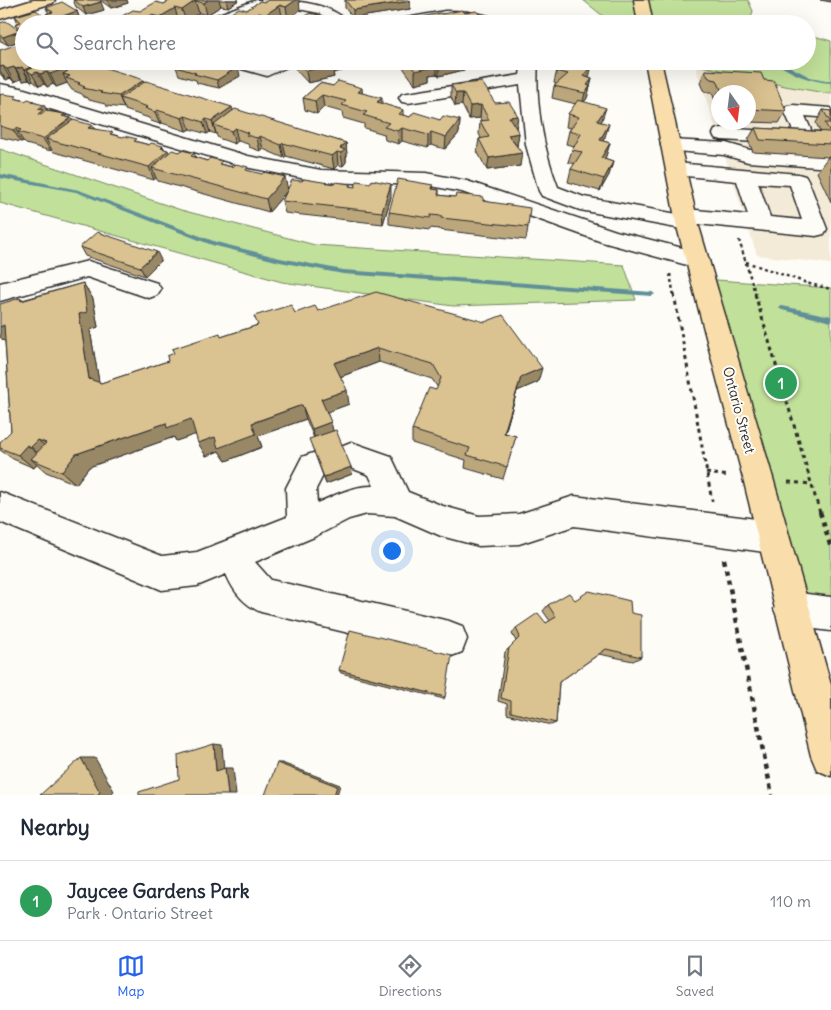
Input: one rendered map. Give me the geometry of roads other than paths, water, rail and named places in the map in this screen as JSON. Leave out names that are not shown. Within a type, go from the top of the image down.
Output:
[{"type":"main road","points":[[0,15],[48,0]]},
{"type":"main road","points":[[641,0],[644,15]]},
{"type":"main road","name":"Ontario Street","points":[[655,70],[686,220],[831,756]]},
{"type":"lane","points":[[230,15],[269,0]]},
{"type":"lane","points":[[273,0],[324,9],[332,15]]},
{"type":"lane","points":[[445,15],[462,15]]},
{"type":"lane","points":[[408,98],[529,70],[540,172],[548,191],[580,204],[686,220],[816,229],[798,180],[746,176],[671,148]]},
{"type":"lane","points":[[0,90],[15,92],[245,161],[321,176],[426,179],[467,188],[610,237],[698,260]]},
{"type":"lane","points":[[671,148],[724,142],[806,139],[793,110],[831,112]]},
{"type":"lane","points":[[724,142],[750,146]]},
{"type":"lane","points":[[724,142],[748,156],[831,162]]},
{"type":"lane","points":[[746,176],[761,224]]},
{"type":"lane","points":[[0,292],[88,269],[149,289]]},
{"type":"lane","points":[[350,455],[380,464],[397,502]]},
{"type":"lane","points":[[304,526],[301,488],[314,466]]},
{"type":"lane","points":[[0,507],[162,573],[197,569],[304,526],[344,506],[367,500],[397,502],[441,521],[479,531],[519,529],[574,512],[772,537]]},
{"type":"lane","points":[[235,553],[242,573],[261,595],[449,639]]},
{"type":"lane","points":[[791,609],[831,614]]},
{"type":"waterway","points":[[791,70],[809,78],[831,82]]},
{"type":"waterway","points":[[0,176],[77,191],[214,244],[280,260],[343,272],[652,294]]},
{"type":"waterway","points":[[782,308],[831,319]]},
{"type":"place","name":"Jaycee Gardens Park","points":[[781,383]]}]
